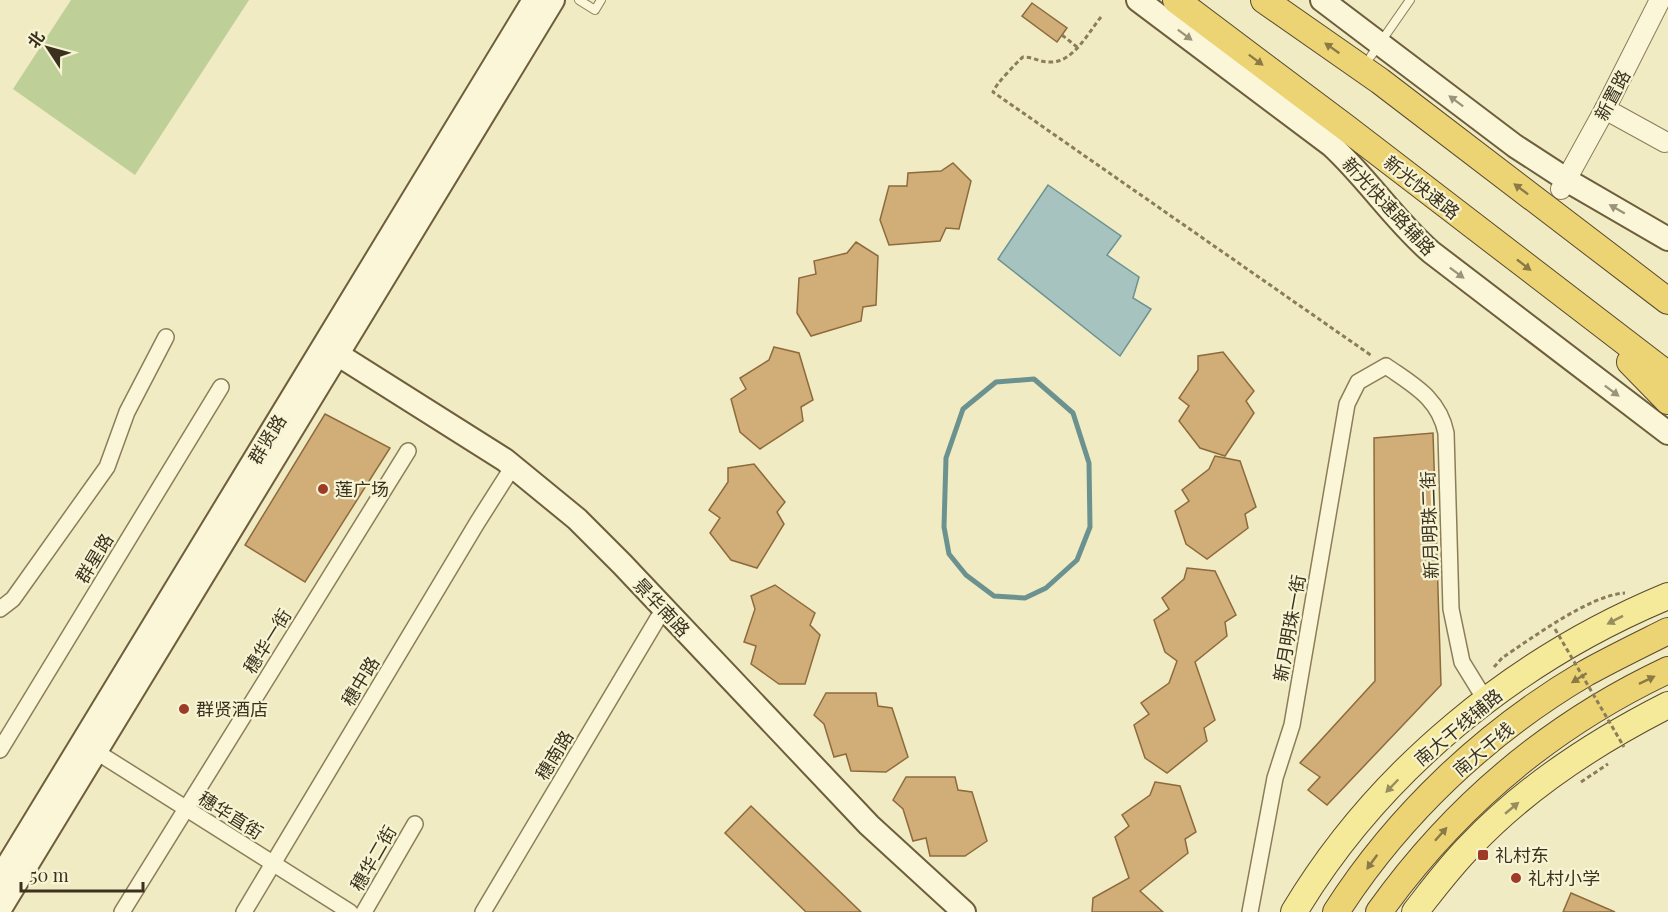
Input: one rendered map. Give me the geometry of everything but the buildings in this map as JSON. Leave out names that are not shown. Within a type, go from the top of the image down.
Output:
[{"type":"highway","name":"新光快速路","points":[[1176,0],[1668,375]]},
{"type":"highway","points":[[1264,0],[1380,81],[1668,301]]},
{"type":"highway","points":[[1576,305],[1668,402]]},
{"type":"highway","name":"南大干线","points":[[1336,912],[1399,828],[1482,747],[1585,674],[1668,632]]},
{"type":"highway","name":"南大干线","points":[[1379,912],[1447,827],[1515,765],[1579,719],[1640,683],[1668,670]]},
{"type":"main road","name":"群贤路","points":[[0,907],[331,350],[545,0]]},
{"type":"main road","name":"新光快速路辅路","points":[[1138,0],[1331,146],[1356,170],[1413,236],[1431,252],[1668,433]]},
{"type":"main road","points":[[1322,0],[1515,146],[1575,185],[1668,239]]},
{"type":"main road","name":"群贤路","points":[[0,878],[331,350]]},
{"type":"main road","name":"群贤路","points":[[0,907],[331,350]]},
{"type":"main road","name":"景华南路","points":[[331,350],[505,460],[577,519],[869,825],[964,912]]},
{"type":"main road","name":"南大干线辅路","points":[[1294,912],[1337,850],[1382,796],[1437,741],[1486,701],[1546,660],[1616,619],[1668,596]]},
{"type":"main road","points":[[1415,912],[1457,859],[1510,809],[1606,739],[1668,705]]},
{"type":"street","name":"新置路","points":[[1561,189],[1605,109],[1660,0]]},
{"type":"street","points":[[1605,109],[1665,142]]},
{"type":"street","points":[[0,609],[13,599],[106,467],[127,412],[166,337]]},
{"type":"street","name":"新月明珠二街","points":[[1386,366],[1429,398],[1444,422],[1447,445],[1451,609],[1462,662],[1486,701]]},
{"type":"street","name":"新月明珠一街","points":[[1250,912],[1275,778],[1292,725],[1347,404],[1358,382],[1386,366]]},
{"type":"street","name":"群星路","points":[[0,750],[221,387]]},
{"type":"street","name":"穗华一街","points":[[122,912],[408,451]]},
{"type":"street","name":"穗中路","points":[[244,912],[510,471]]},
{"type":"street","name":"穗南路","points":[[483,912],[658,618]]},
{"type":"street","name":"穗华直街","points":[[92,750],[350,912]]},
{"type":"street","name":"穗华二街","points":[[364,912],[415,825]]},
{"type":"lane","points":[[579,0],[595,10],[601,0]]},
{"type":"lane","points":[[1371,56],[1410,0]]},
{"type":"path","points":[[1101,17],[1066,59],[1041,62],[1032,57],[1023,57],[995,85],[993,92],[1386,366]]},
{"type":"path","points":[[1062,35],[1078,47]]},
{"type":"path","points":[[1555,629],[1624,747]]},
{"type":"green space","points":[[71,0],[249,0],[135,175],[13,89]]},
{"type":"water","points":[[1048,185],[1121,236],[1107,255],[1139,277],[1133,298],[1151,309],[1120,356],[998,259]]},
{"type":"waterway","points":[[1034,379],[1073,413],[1089,463],[1090,527],[1077,560],[1046,588],[1025,598],[994,596],[966,575],[949,554],[944,527],[946,458],[963,409],[996,382],[1034,379]]},
{"type":"place","name":"莲广场","points":[[323,489]]},
{"type":"place","name":"群贤酒店","points":[[184,709]]},
{"type":"place","name":"礼村东","points":[[1483,855]]},
{"type":"place","name":"礼村小学","points":[[1516,878]]}]
